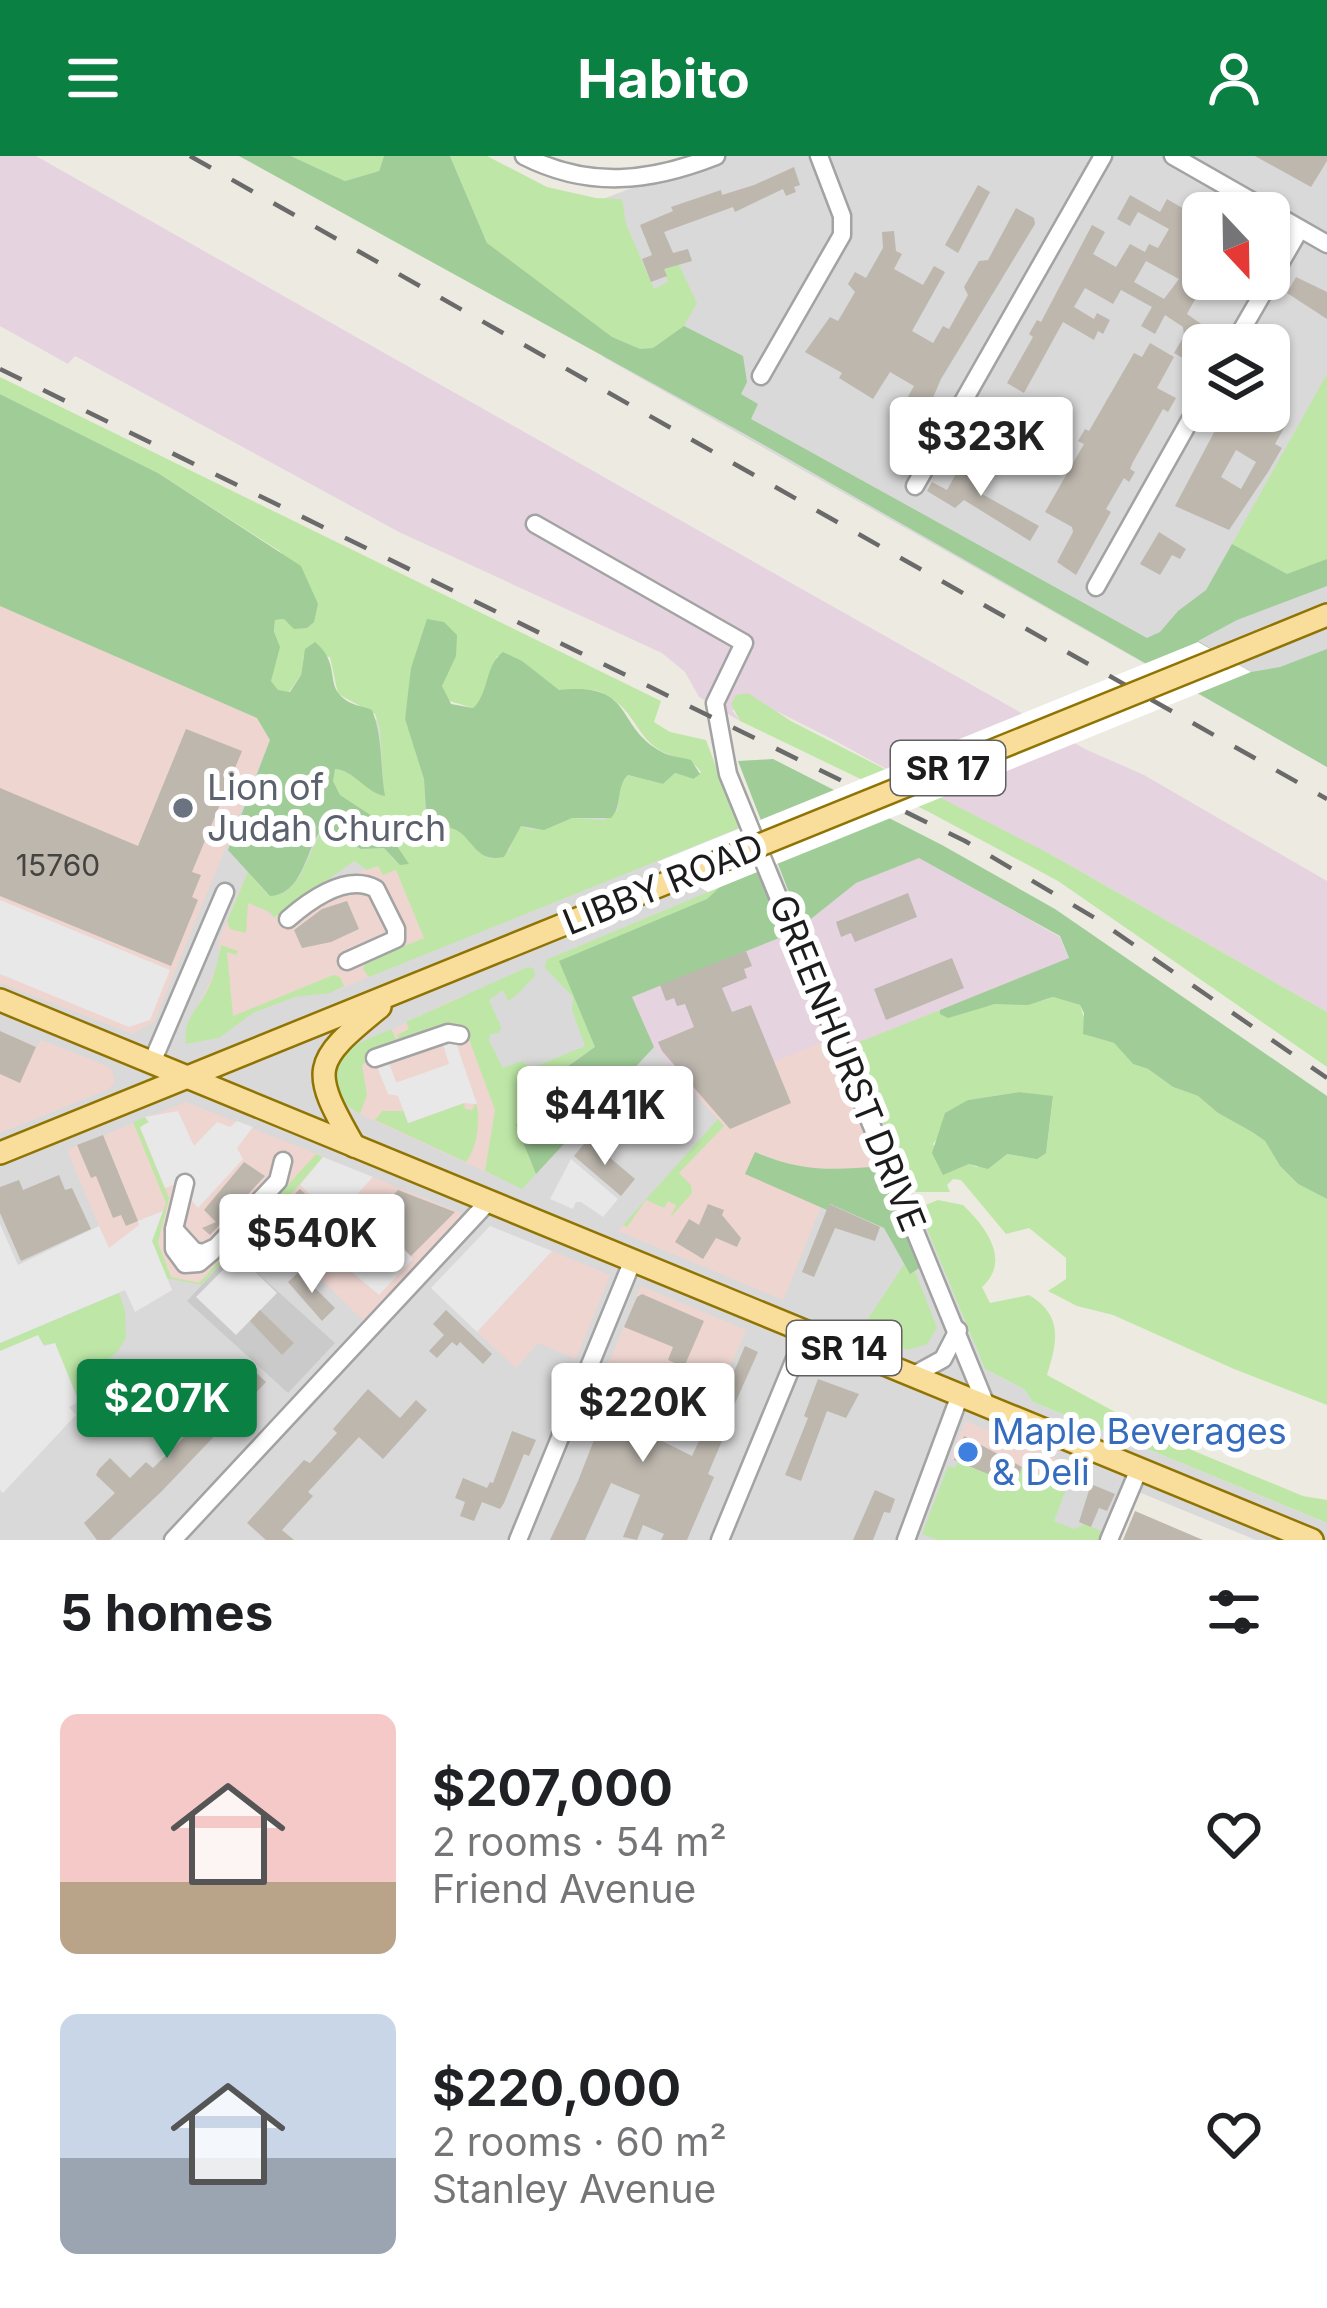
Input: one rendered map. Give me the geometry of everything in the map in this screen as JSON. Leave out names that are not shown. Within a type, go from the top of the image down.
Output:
[{"type":"main road","name":"LIBBY ROAD","points":[[0,1154],[1327,615]]},
{"type":"main road","points":[[354,1146],[325,1093],[325,1065],[336,1044],[399,992]]},
{"type":"main road","name":"SR 14","points":[[0,1000],[1312,1540]]},
{"type":"street","points":[[524,156],[581,177],[612,180],[644,178],[716,156]]},
{"type":"street","points":[[761,376],[842,235],[841,212],[819,156]]},
{"type":"street","points":[[915,486],[1102,156]]},
{"type":"street","points":[[1173,156],[1327,244]]},
{"type":"street","points":[[1245,324],[1300,229]]},
{"type":"street","points":[[1096,587],[1184,432]]},
{"type":"street","name":"GREENHURST DRIVE","points":[[536,524],[744,643],[715,704],[737,797],[986,1405]]},
{"type":"street","points":[[153,1060],[225,892]]},
{"type":"street","points":[[288,919],[363,894],[372,899],[390,943],[347,961]]},
{"type":"street","points":[[375,1058],[448,1033],[460,1035]]},
{"type":"street","points":[[185,1183],[174,1229],[194,1251],[203,1253],[216,1247],[281,1176],[284,1161]]},
{"type":"street","points":[[173,1540],[489,1201]]},
{"type":"street","points":[[518,1540],[633,1260]]},
{"type":"street","points":[[912,1376],[940,1362],[958,1330]]},
{"type":"street","points":[[720,1540],[806,1332]]},
{"type":"street","points":[[906,1540],[960,1395]]},
{"type":"street","points":[[1109,1540],[1138,1469]]},
{"type":"shaded area","points":[[0,156],[36,156],[1327,881],[1327,1012],[1052,855],[830,738],[774,710],[732,710],[740,721],[699,697],[685,672],[662,653],[399,532],[75,356],[68,364],[0,326]]},
{"type":"shaded area","points":[[716,156],[1327,156],[1327,767],[605,358],[487,243]]},
{"type":"shaded area","points":[[0,606],[257,718],[270,740],[154,1022],[133,1034],[0,983]]},
{"type":"shaded area","points":[[0,607],[739,828],[758,871],[777,864],[985,1369],[1024,1389],[1033,1402],[1327,1523],[1327,1540],[1256,1540],[1124,1486],[1099,1540],[0,1540]]},
{"type":"shaded area","points":[[919,857],[1060,937],[1069,959],[851,1046],[795,908]]},
{"type":"shaded area","points":[[378,865],[396,870],[430,952],[330,993],[295,997],[253,1013],[219,1038],[186,1044],[185,1032],[219,963],[219,939],[243,883],[272,917],[305,893]]},
{"type":"shaded area","points":[[0,900],[170,970],[150,1020],[129,1027],[0,974]]},
{"type":"shaded area","points":[[784,936],[827,1040],[695,1094],[650,1043],[631,997]]},
{"type":"shaded area","points":[[460,996],[516,1125],[499,1178],[351,1110],[337,1068],[349,1051]]},
{"type":"shaded area","points":[[0,1031],[37,1047],[41,1040],[107,1066],[115,1082],[109,1089],[0,1133]]},
{"type":"shaded area","points":[[455,1040],[477,1104],[464,1103],[408,1123],[398,1096],[388,1094],[376,1064],[388,1060],[396,1082],[401,1081],[449,1064],[443,1044]]},
{"type":"shaded area","points":[[827,1040],[879,1166],[827,1172],[756,1152],[821,1207],[783,1300],[618,1231],[718,1120],[695,1094]]},
{"type":"shaded area","points":[[186,1102],[320,1155],[317,1167],[323,1157],[461,1213],[459,1221],[365,1322],[261,1221],[201,1285],[168,1278],[172,1290],[135,1312],[67,1150]]},
{"type":"shaded area","points":[[178,1111],[194,1146],[217,1122],[230,1127],[237,1121],[253,1127],[237,1148],[243,1159],[198,1208],[177,1184],[165,1188],[140,1127],[149,1122],[145,1117]]},
{"type":"shaded area","points":[[323,1157],[373,1177],[352,1200],[413,1259],[379,1295],[313,1239],[334,1217],[300,1185]]},
{"type":"shaded area","points":[[571,1159],[618,1199],[603,1217],[581,1202],[573,1209],[550,1199]]},
{"type":"shaded area","points":[[163,1211],[152,1241],[172,1290],[135,1312],[125,1290],[0,1343],[0,1224],[18,1265],[99,1226],[109,1248],[139,1225],[138,1221]]},
{"type":"shaded area","points":[[490,1226],[552,1251],[477,1332],[431,1288]]},
{"type":"shaded area","points":[[233,1251],[335,1343],[288,1393],[187,1301]]},
{"type":"shaded area","points":[[552,1251],[610,1275],[576,1359],[538,1343],[516,1368],[477,1332]]},
{"type":"shaded area","points":[[238,1255],[277,1293],[236,1335],[196,1297]]},
{"type":"shaded area","points":[[641,1286],[746,1330],[713,1407],[609,1362]]},
{"type":"shaded area","points":[[38,1335],[44,1346],[55,1343],[79,1402],[69,1407],[76,1415],[3,1493],[0,1351]]},
{"type":"shaded area","points":[[965,1421],[1076,1467],[1067,1487],[1023,1467],[1015,1485],[951,1458]]},
{"type":"green space","points":[[239,156],[291,156],[345,181],[379,171],[384,156],[450,156],[487,243],[612,337],[640,349],[653,348],[684,326],[743,356],[747,382],[741,394],[758,404],[751,419],[1147,638],[1206,590],[1232,544],[1287,574],[1327,559],[1327,586],[1237,620],[1198,641],[1251,672],[1280,667],[1327,649],[1327,767],[743,433]]},
{"type":"green space","points":[[291,156],[384,156],[379,171],[345,181]]},
{"type":"green space","points":[[450,156],[487,156],[547,187],[622,199],[626,224],[654,289],[668,282],[658,253],[652,255],[647,243],[668,242],[697,303],[684,326],[653,348],[640,349],[612,337],[487,243]]},
{"type":"green space","points":[[1327,374],[1327,559],[1287,574],[1232,544]]},
{"type":"green space","points":[[0,377],[661,701],[654,722],[670,732],[706,740],[739,828],[369,977],[363,969],[366,962],[424,938],[396,870],[383,875],[378,866],[367,870],[354,861],[274,918],[248,903],[246,933],[230,929],[227,921],[248,872],[267,894],[286,892],[300,876],[323,827],[361,849],[384,848],[395,861],[383,825],[340,795],[333,781],[335,769],[342,770],[384,796],[375,714],[338,694],[330,657],[304,654],[301,675],[289,692],[278,691],[271,681],[275,620],[284,619],[281,552],[158,473],[0,394]],"holes":[[[497,656],[554,688],[603,693],[624,709],[654,747],[688,761],[701,772],[695,779],[675,773],[663,784],[628,775],[620,786],[618,810],[604,820],[572,818],[532,830],[521,826],[510,850],[490,859],[484,856],[425,806],[424,779],[405,719],[415,657],[445,676],[446,700],[473,708],[483,696]]]},
{"type":"green space","points":[[0,394],[158,473],[301,566],[318,604],[314,622],[294,629],[284,619],[275,620],[280,647],[271,681],[278,690],[290,692],[301,675],[305,649],[315,642],[328,658],[338,692],[349,702],[372,710],[385,796],[342,770],[335,769],[333,781],[340,795],[381,822],[409,864],[400,865],[384,848],[361,849],[323,827],[297,879],[270,896],[228,850],[270,740],[257,718],[0,606]]},
{"type":"green space","points":[[427,619],[444,622],[457,635],[456,656],[442,686],[451,704],[473,708],[503,652],[559,690],[584,689],[613,699],[647,742],[665,754],[691,760],[700,774],[694,779],[675,773],[663,784],[628,775],[611,818],[572,818],[544,830],[521,826],[504,857],[484,855],[459,832],[433,824],[426,811],[424,779],[405,719],[411,668]]},
{"type":"green space","points":[[748,693],[791,721],[1052,855],[1327,1012],[1327,1067],[1058,881],[927,811],[740,721],[731,704],[736,695]]},
{"type":"green space","points":[[773,759],[1055,909],[1327,1096],[1327,1199],[1298,1184],[1265,1141],[1252,1132],[1198,1096],[1133,1064],[1114,1043],[1083,1034],[1080,1005],[1053,997],[1028,1005],[995,1004],[948,1018],[940,1014],[940,1010],[1069,958],[1060,936],[919,858],[856,883],[802,926],[738,761]]},
{"type":"green space","points":[[759,871],[784,936],[632,997],[654,1047],[536,1174],[516,1125],[564,1069],[595,1047],[559,961],[707,899],[720,887]]},
{"type":"green space","points":[[720,887],[707,899],[560,961],[595,1047],[571,1063],[516,1125],[536,1174],[522,1189],[485,1171],[495,1110],[467,1034],[401,1045],[397,1035],[409,1029],[406,1022],[528,967],[535,976],[515,996],[508,1001],[503,990],[489,1000],[501,1027],[499,1033],[490,1034],[489,1041],[503,1068],[522,1061],[532,1068],[585,1046],[572,1010],[573,997],[545,968],[546,960]]},
{"type":"green space","points":[[221,945],[238,951],[236,955],[227,952],[233,1016],[333,975],[344,986],[330,993],[295,997],[253,1013],[219,1038],[186,1044],[188,1022],[210,985]]},
{"type":"green space","points":[[1053,997],[1080,1005],[1090,1036],[1114,1043],[1133,1064],[1198,1096],[1265,1141],[1298,1184],[1327,1199],[1327,1405],[1048,1291],[1066,1279],[1066,1258],[1029,1228],[1006,1234],[961,1180],[953,1179],[947,1185],[950,1192],[916,1192],[878,1112],[869,1075],[854,1044],[940,1010],[941,1014],[957,1014]],"holes":[[[1019,1092],[1053,1097],[1046,1152],[1026,1157],[1007,1154],[952,1171],[933,1144],[968,1100]]]},
{"type":"green space","points":[[391,1029],[398,1043],[362,1065],[367,1095],[360,1114],[340,1094],[337,1067],[353,1047]]},
{"type":"green space","points":[[1019,1092],[1053,1096],[1046,1153],[1037,1159],[1007,1154],[988,1169],[969,1164],[943,1175],[932,1153],[945,1113],[968,1100]]},
{"type":"green space","points":[[464,1103],[465,1109],[472,1110],[476,1103],[478,1117],[466,1162],[375,1120],[382,1111],[404,1111],[409,1123]]},
{"type":"green space","points":[[145,1117],[149,1123],[140,1128],[169,1198],[158,1243],[171,1277],[199,1283],[316,1154],[323,1157],[201,1285],[166,1278],[152,1241],[166,1203],[133,1122]]},
{"type":"green space","points":[[718,1119],[724,1126],[679,1173],[692,1193],[670,1218],[676,1205],[668,1201],[664,1208],[646,1200],[627,1227],[623,1225]]},
{"type":"green space","points":[[755,1152],[816,1168],[879,1166],[921,1267],[910,1274],[884,1228],[830,1204],[827,1210],[745,1174]]},
{"type":"green space","points":[[938,1200],[963,1205],[987,1234],[995,1266],[982,1287],[990,1303],[1029,1295],[1048,1312],[1055,1341],[1047,1375],[1165,1439],[1303,1496],[1327,1500],[1327,1523],[1033,1402],[1024,1389],[985,1369],[920,1212]]},
{"type":"green space","points":[[905,1263],[910,1273],[915,1271],[937,1328],[927,1344],[908,1350],[860,1331]]},
{"type":"green space","points":[[119,1293],[126,1338],[99,1367],[79,1402],[55,1343],[0,1351],[0,1343]]},
{"type":"green space","points":[[958,1461],[1015,1484],[1022,1467],[1067,1487],[1054,1521],[1074,1529],[1085,1524],[1103,1532],[1099,1540],[938,1540],[922,1534],[948,1466],[955,1468]]},
{"type":"pier","points":[[1198,642],[1251,672],[708,892],[657,862]]},
{"type":"building","points":[[1255,156],[1327,156],[1327,161],[1311,187]]},
{"type":"building","points":[[794,167],[800,185],[794,187],[796,192],[786,196],[783,189],[735,212],[733,207],[664,232],[673,253],[688,249],[692,261],[664,269],[667,276],[651,282],[642,259],[652,255],[640,225],[673,211],[671,207],[721,190],[722,195],[754,185]]},
{"type":"building","points":[[978,185],[990,192],[958,253],[945,245]]},
{"type":"building","points":[[1130,195],[1160,212],[1167,199],[1182,208],[1182,300],[1195,300],[1187,314],[1201,324],[1182,326],[1165,315],[1155,334],[1141,326],[1152,307],[1121,290],[1113,304],[1085,288],[1074,307],[1094,319],[1097,313],[1110,320],[1103,334],[1098,331],[1094,340],[1063,322],[1024,393],[1007,383],[1033,337],[1029,334],[1037,320],[1041,322],[1092,225],[1105,232],[1093,254],[1116,267],[1130,244],[1145,252],[1149,244],[1158,248],[1169,229],[1138,212],[1130,226],[1117,219]],"holes":[[[1146,261],[1179,279],[1164,299],[1134,282]]]},
{"type":"building","points":[[1016,208],[1034,218],[1035,224],[941,379],[923,421],[901,409],[914,386],[890,372],[873,399],[839,378],[842,373],[805,352],[830,317],[838,321],[855,292],[848,284],[855,272],[866,278],[883,248],[882,232],[894,231],[896,251],[902,254],[894,269],[923,285],[934,266],[945,272],[912,331],[933,343],[943,326],[949,329],[968,295],[964,287],[979,261],[988,260]]},
{"type":"building","points":[[1296,277],[1327,292],[1327,319],[1290,295]]},
{"type":"building","points":[[1150,343],[1174,357],[1157,388],[1176,398],[1168,412],[1163,409],[1133,462],[1130,469],[1135,472],[1129,482],[1124,478],[1106,509],[1111,512],[1076,575],[1057,562],[1072,527],[1045,512],[1084,444],[1078,441],[1085,429],[1089,431],[1134,353],[1142,357]]},
{"type":"building","points":[[1214,432],[1282,432],[1275,444],[1282,448],[1229,530],[1175,506]],"holes":[[[1236,450],[1256,462],[1241,489],[1221,477]]]},
{"type":"building","points":[[963,461],[992,477],[982,494],[1039,526],[1030,541],[964,500],[955,508],[927,491],[932,482],[947,490]]},
{"type":"building","points":[[1159,532],[1186,549],[1180,559],[1172,555],[1160,575],[1140,564]]},
{"type":"building","points":[[186,729],[242,751],[192,872],[201,875],[192,897],[198,900],[171,966],[0,896],[0,788],[138,846]]},
{"type":"building","points":[[908,893],[917,917],[855,942],[851,933],[841,937],[836,922]]},
{"type":"building","points":[[347,901],[359,929],[302,948],[294,930],[322,909]]},
{"type":"building","points":[[746,951],[752,966],[744,969],[747,978],[722,988],[732,1012],[751,1005],[791,1103],[730,1129],[662,1051],[658,1042],[694,1027],[685,1004],[677,1006],[674,998],[666,1001],[660,985]]},
{"type":"building","points":[[952,958],[964,988],[886,1020],[874,989]]},
{"type":"building","points":[[0,1031],[36,1047],[20,1083],[0,1074]]},
{"type":"building","points":[[103,1135],[138,1221],[126,1226],[121,1215],[113,1218],[77,1145]]},
{"type":"building","points":[[588,1139],[635,1179],[621,1196],[574,1156]]},
{"type":"building","points":[[244,1162],[265,1176],[210,1235],[202,1228],[216,1222],[204,1210]]},
{"type":"building","points":[[59,1175],[65,1190],[72,1188],[91,1229],[21,1261],[0,1213],[0,1187],[19,1180],[23,1190]]},
{"type":"building","points":[[300,1189],[326,1214],[309,1231],[297,1220],[279,1238],[264,1224]]},
{"type":"building","points":[[398,1190],[455,1212],[411,1256],[372,1216]]},
{"type":"building","points":[[708,1204],[724,1210],[722,1215],[741,1238],[737,1247],[716,1238],[703,1259],[675,1242],[689,1219],[699,1225]]},
{"type":"building","points":[[829,1204],[880,1227],[875,1241],[835,1228],[814,1277],[802,1272]]},
{"type":"building","points":[[299,1272],[335,1308],[322,1321],[288,1282]]},
{"type":"building","points":[[642,1294],[704,1321],[684,1367],[668,1360],[673,1347],[624,1327]]},
{"type":"building","points":[[260,1310],[294,1343],[282,1355],[250,1321]]},
{"type":"building","points":[[446,1310],[492,1354],[483,1364],[460,1342],[457,1346],[452,1342],[437,1358],[429,1351],[444,1335],[433,1324]]},
{"type":"building","points":[[745,1346],[758,1352],[732,1410],[720,1404]]},
{"type":"building","points":[[248,1365],[266,1382],[110,1540],[97,1540],[84,1523],[115,1493],[96,1475],[99,1469],[110,1458],[130,1478],[146,1462],[153,1468],[192,1429],[183,1420],[196,1408],[204,1415]]},
{"type":"building","points":[[671,1372],[686,1378],[677,1397],[706,1409],[700,1423],[668,1410],[656,1438],[692,1456],[705,1428],[724,1436],[708,1474],[714,1477],[687,1540],[661,1540],[664,1534],[643,1525],[637,1540],[623,1537],[640,1495],[611,1483],[585,1540],[550,1540],[619,1376],[661,1393]]},
{"type":"building","points":[[818,1379],[859,1394],[846,1418],[827,1411],[801,1481],[785,1475]]},
{"type":"building","points":[[368,1389],[400,1418],[416,1400],[427,1410],[383,1459],[359,1437],[308,1492],[313,1496],[282,1530],[294,1540],[266,1540],[247,1523],[304,1460],[310,1463]]},
{"type":"building","points":[[512,1431],[536,1440],[529,1456],[524,1454],[504,1503],[500,1509],[482,1502],[474,1521],[460,1516],[465,1502],[455,1498],[463,1478],[487,1488],[493,1483]]},
{"type":"building","points":[[964,1436],[1022,1467],[1015,1485],[954,1460]]},
{"type":"building","points":[[1091,1484],[1115,1494],[1107,1511],[1099,1508],[1091,1527],[1079,1522]]},
{"type":"building","points":[[875,1490],[895,1499],[890,1513],[884,1512],[873,1540],[853,1540]]},
{"type":"building","points":[[1135,1511],[1203,1540],[1123,1540]]},
{"type":"railway","points":[[190,156],[1327,799]]},
{"type":"railway","points":[[0,369],[965,841],[1095,918],[1327,1078]]},
{"type":"place","name":"Lion of Judah Church","points":[[183,808]]},
{"type":"place","name":"Maple Beverages & Deli","points":[[968,1452]]}]
